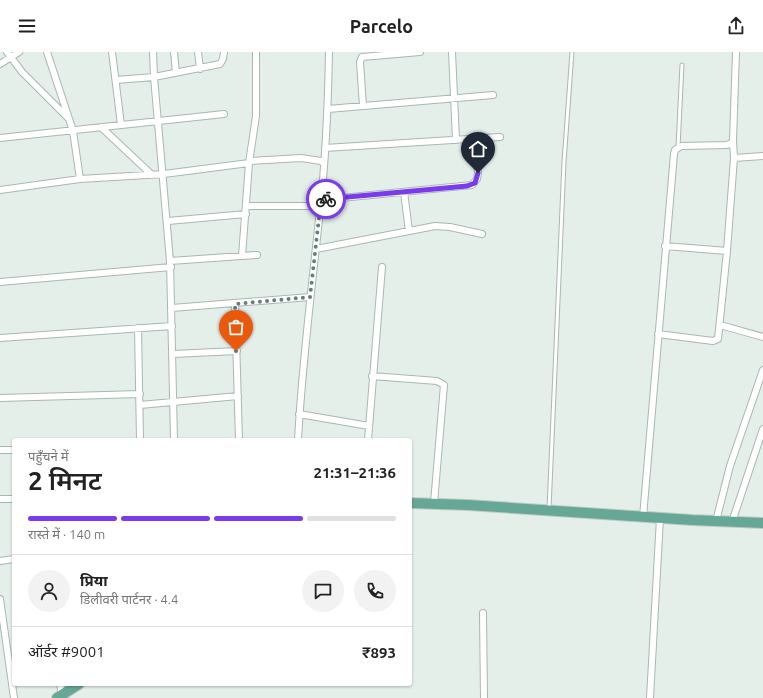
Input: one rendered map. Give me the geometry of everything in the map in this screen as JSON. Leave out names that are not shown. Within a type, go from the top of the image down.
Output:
[{"type":"main road","points":[[412,503],[434,503],[643,517],[763,523]]},
{"type":"main road","points":[[59,697],[76,686]]},
{"type":"street","points":[[7,52],[10,59],[22,72],[70,119]]},
{"type":"street","points":[[0,64],[19,52]]},
{"type":"street","points":[[47,52],[70,119],[80,179]]},
{"type":"street","points":[[112,52],[121,125]]},
{"type":"street","points":[[153,52],[171,264],[174,438]]},
{"type":"street","points":[[174,52],[176,73]]},
{"type":"street","points":[[198,52],[200,68]]},
{"type":"street","points":[[116,80],[154,77],[220,64],[223,59],[224,52]]},
{"type":"street","points":[[242,256],[249,163],[256,116],[256,52]]},
{"type":"street","points":[[298,438],[310,297],[321,203],[328,109],[329,52]]},
{"type":"street","points":[[364,106],[360,60],[362,58],[368,54],[420,52]]},
{"type":"street","points":[[452,52],[456,140]]},
{"type":"street","points":[[658,334],[715,341],[719,337],[734,158],[733,141],[736,52]]},
{"type":"street","points":[[328,109],[493,94]]},
{"type":"street","points":[[0,138],[224,114]]},
{"type":"street","points":[[101,127],[152,175]]},
{"type":"street","points":[[325,148],[500,137]]},
{"type":"street","points":[[246,206],[321,203],[404,192],[467,186],[475,183],[478,173],[474,139]]},
{"type":"street","points":[[643,517],[674,154],[678,147],[687,145],[730,144],[733,141]]},
{"type":"street","points":[[734,158],[763,156]]},
{"type":"street","points":[[0,190],[80,179],[164,174],[249,163],[250,161],[301,158],[321,161],[324,164]]},
{"type":"street","points":[[404,192],[409,231]]},
{"type":"street","points":[[168,221],[246,214]]},
{"type":"street","points":[[316,249],[442,226],[482,234]]},
{"type":"street","points":[[666,246],[727,251]]},
{"type":"street","points":[[0,282],[257,255]]},
{"type":"street","points":[[368,438],[382,266]]},
{"type":"street","points":[[172,308],[310,297]]},
{"type":"street","points":[[235,304],[239,438]]},
{"type":"street","points":[[720,325],[763,336]]},
{"type":"street","points":[[0,338],[172,326]]},
{"type":"street","points":[[138,328],[140,438]]},
{"type":"street","points":[[173,354],[236,351]]},
{"type":"street","points":[[716,521],[730,466],[763,370]]},
{"type":"street","points":[[372,376],[437,381],[444,385],[434,503]]},
{"type":"street","points":[[0,398],[140,394]]},
{"type":"street","points":[[140,405],[238,396]]},
{"type":"street","points":[[299,414],[369,426]]},
{"type":"street","points":[[732,522],[763,429]]},
{"type":"street","points":[[0,450],[12,450]]},
{"type":"street","points":[[0,499],[12,499]]},
{"type":"street","points":[[650,698],[660,518]]},
{"type":"street","points":[[0,561],[12,559]]},
{"type":"street","points":[[0,600],[12,684]]},
{"type":"street","points":[[483,613],[484,698]]},
{"type":"street","points":[[12,686],[14,698]]},
{"type":"street","points":[[59,697],[60,686]]},
{"type":"lane","points":[[549,510],[564,162],[572,52]]},
{"type":"lane","points":[[678,147],[682,65]]},
{"type":"way so far","points":[[236,351],[235,304],[310,297],[321,200],[326,199]]},
{"type":"route","points":[[326,199],[467,186],[475,183],[478,173]]}]
